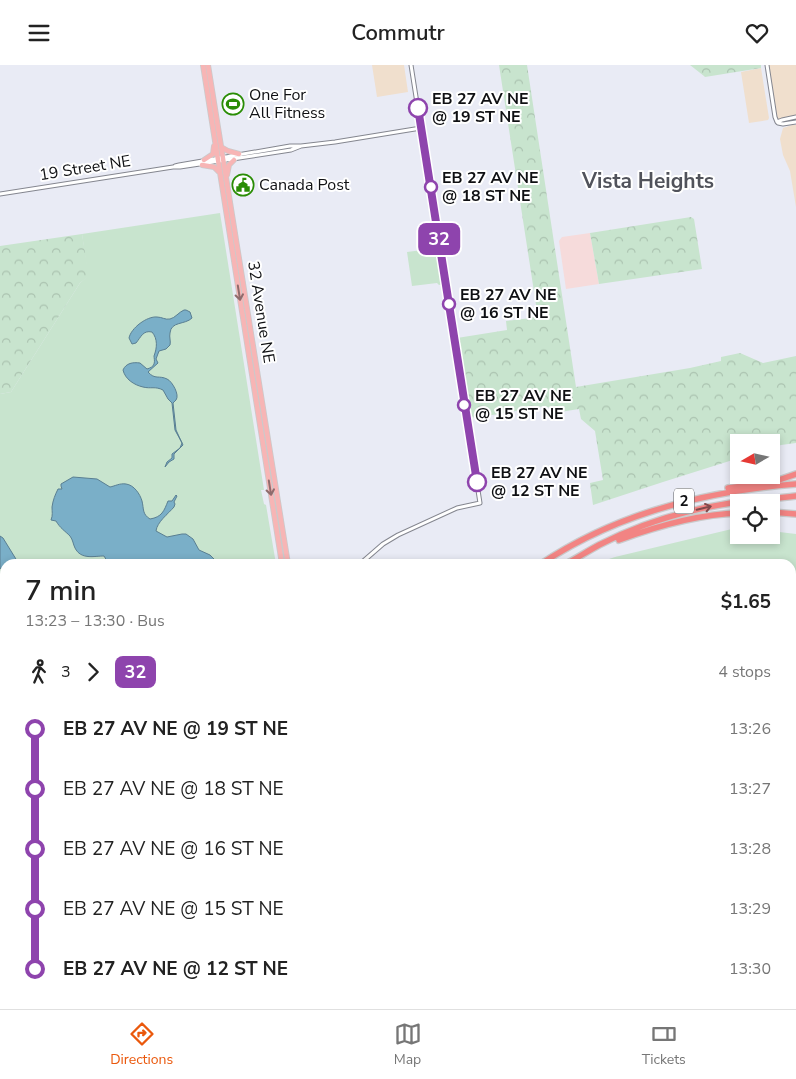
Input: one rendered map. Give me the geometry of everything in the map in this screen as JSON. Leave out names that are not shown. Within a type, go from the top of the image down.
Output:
[{"type":"highway","points":[[579,542],[589,533],[650,508],[737,486],[772,482],[796,474]]},
{"type":"highway","name":"2","points":[[550,559],[593,535],[639,515],[685,501],[730,491],[796,484]]},
{"type":"highway","name":"2","points":[[575,559],[631,531],[678,515],[732,503],[796,496]]},
{"type":"highway","points":[[780,513],[796,514]]},
{"type":"highway","points":[[578,557],[621,539],[660,527],[702,516],[730,514]]},
{"type":"main road","name":"32 Avenue NE","points":[[203,65],[215,139],[226,179],[287,559]]},
{"type":"main road","name":"32 Avenue NE","points":[[208,65],[222,147],[221,175],[281,559]]},
{"type":"main road","points":[[215,139],[213,154],[203,162],[214,167],[221,175]]},
{"type":"main road","points":[[222,147],[239,154]]},
{"type":"main road","points":[[226,179],[229,165],[234,160]]},
{"type":"street","points":[[366,559],[383,544],[398,535],[448,511],[480,503],[411,65]]},
{"type":"street","points":[[767,65],[777,123]]},
{"type":"street","points":[[777,123],[796,117]]},
{"type":"street","points":[[777,123],[796,122]]},
{"type":"street","name":"19 Street NE","points":[[0,194],[173,167],[290,146],[335,142],[422,129]]},
{"type":"street","name":"19 Street NE","points":[[221,159],[234,160],[291,150],[301,146]]},
{"type":"shaded area","points":[[372,65],[404,65],[408,92],[377,97]]},
{"type":"shaded area","points":[[767,65],[796,65],[796,117],[777,122]]},
{"type":"shaded area","points":[[761,68],[769,118],[768,120],[749,123],[741,72]]},
{"type":"shaded area","points":[[796,125],[796,207],[790,171],[783,155],[780,139],[783,128]]},
{"type":"shaded area","points":[[590,233],[599,284],[566,289],[559,241],[562,237]]},
{"type":"green space","points":[[499,65],[527,65],[576,387],[690,368],[721,361],[721,357],[740,353],[763,363],[796,356],[796,443],[780,445],[780,434],[730,434],[730,461],[593,505],[590,483],[603,480],[595,431],[581,419],[579,409],[554,413],[545,406],[474,418],[469,413],[457,338],[507,330],[506,321],[531,318],[535,316],[537,311]]},
{"type":"green space","points":[[690,65],[761,65],[761,68],[705,77]]},
{"type":"green space","points":[[220,213],[264,490],[261,490],[264,504],[266,505],[275,559],[0,559],[0,394],[11,392],[80,283],[88,276],[82,234]]},
{"type":"green space","points":[[691,217],[694,219],[702,269],[599,284],[590,233]]},
{"type":"green space","points":[[82,234],[89,276],[80,283],[11,392],[0,394],[0,246]]},
{"type":"green space","points":[[438,248],[443,284],[412,286],[407,252]]},
{"type":"green space","points":[[730,529],[730,544],[780,544],[780,532],[796,534],[796,559],[609,559]]},
{"type":"water","points":[[184,310],[190,312],[192,318],[171,329],[170,345],[166,349],[159,351],[156,359],[158,363],[148,372],[155,377],[169,380],[175,388],[177,398],[173,403],[176,430],[183,445],[180,448],[182,443],[175,430],[172,403],[163,390],[136,385],[128,379],[123,370],[128,364],[132,363],[140,363],[147,369],[152,367],[156,344],[152,332],[146,332],[136,343],[132,344],[129,338],[130,334],[149,318],[159,317],[167,319]]},
{"type":"water","points":[[180,448],[174,454],[174,459],[165,467],[172,458],[172,454]]},
{"type":"water","points":[[73,477],[97,479],[110,487],[120,484],[132,486],[140,496],[144,513],[150,519],[160,515],[168,501],[172,501],[176,495],[174,507],[161,521],[156,531],[167,537],[186,534],[193,539],[199,550],[214,559],[106,559],[104,556],[84,556],[75,548],[70,536],[56,521],[51,520],[53,502],[58,489],[62,489],[61,484]]},
{"type":"water","points":[[0,536],[16,559],[0,559]]},
{"type":"bus line","name":"32","points":[[418,108],[477,482]]},
{"type":"place","name":"One For All Fitness","points":[[233,104]]},
{"type":"place","name":"EB 27 AV NE @ 19 ST NE","points":[[418,108]]},
{"type":"place","name":"Canada Post","points":[[243,185]]},
{"type":"place","name":"EB 27 AV NE @ 18 ST NE","points":[[431,187]]},
{"type":"place","name":"EB 27 AV NE @ 16 ST NE","points":[[449,304]]},
{"type":"place","name":"EB 27 AV NE @ 15 ST NE","points":[[464,405]]},
{"type":"place","name":"EB 27 AV NE @ 12 ST NE","points":[[477,482]]},
{"type":"district","name":"Vista Heights","points":[[648,181]]}]
